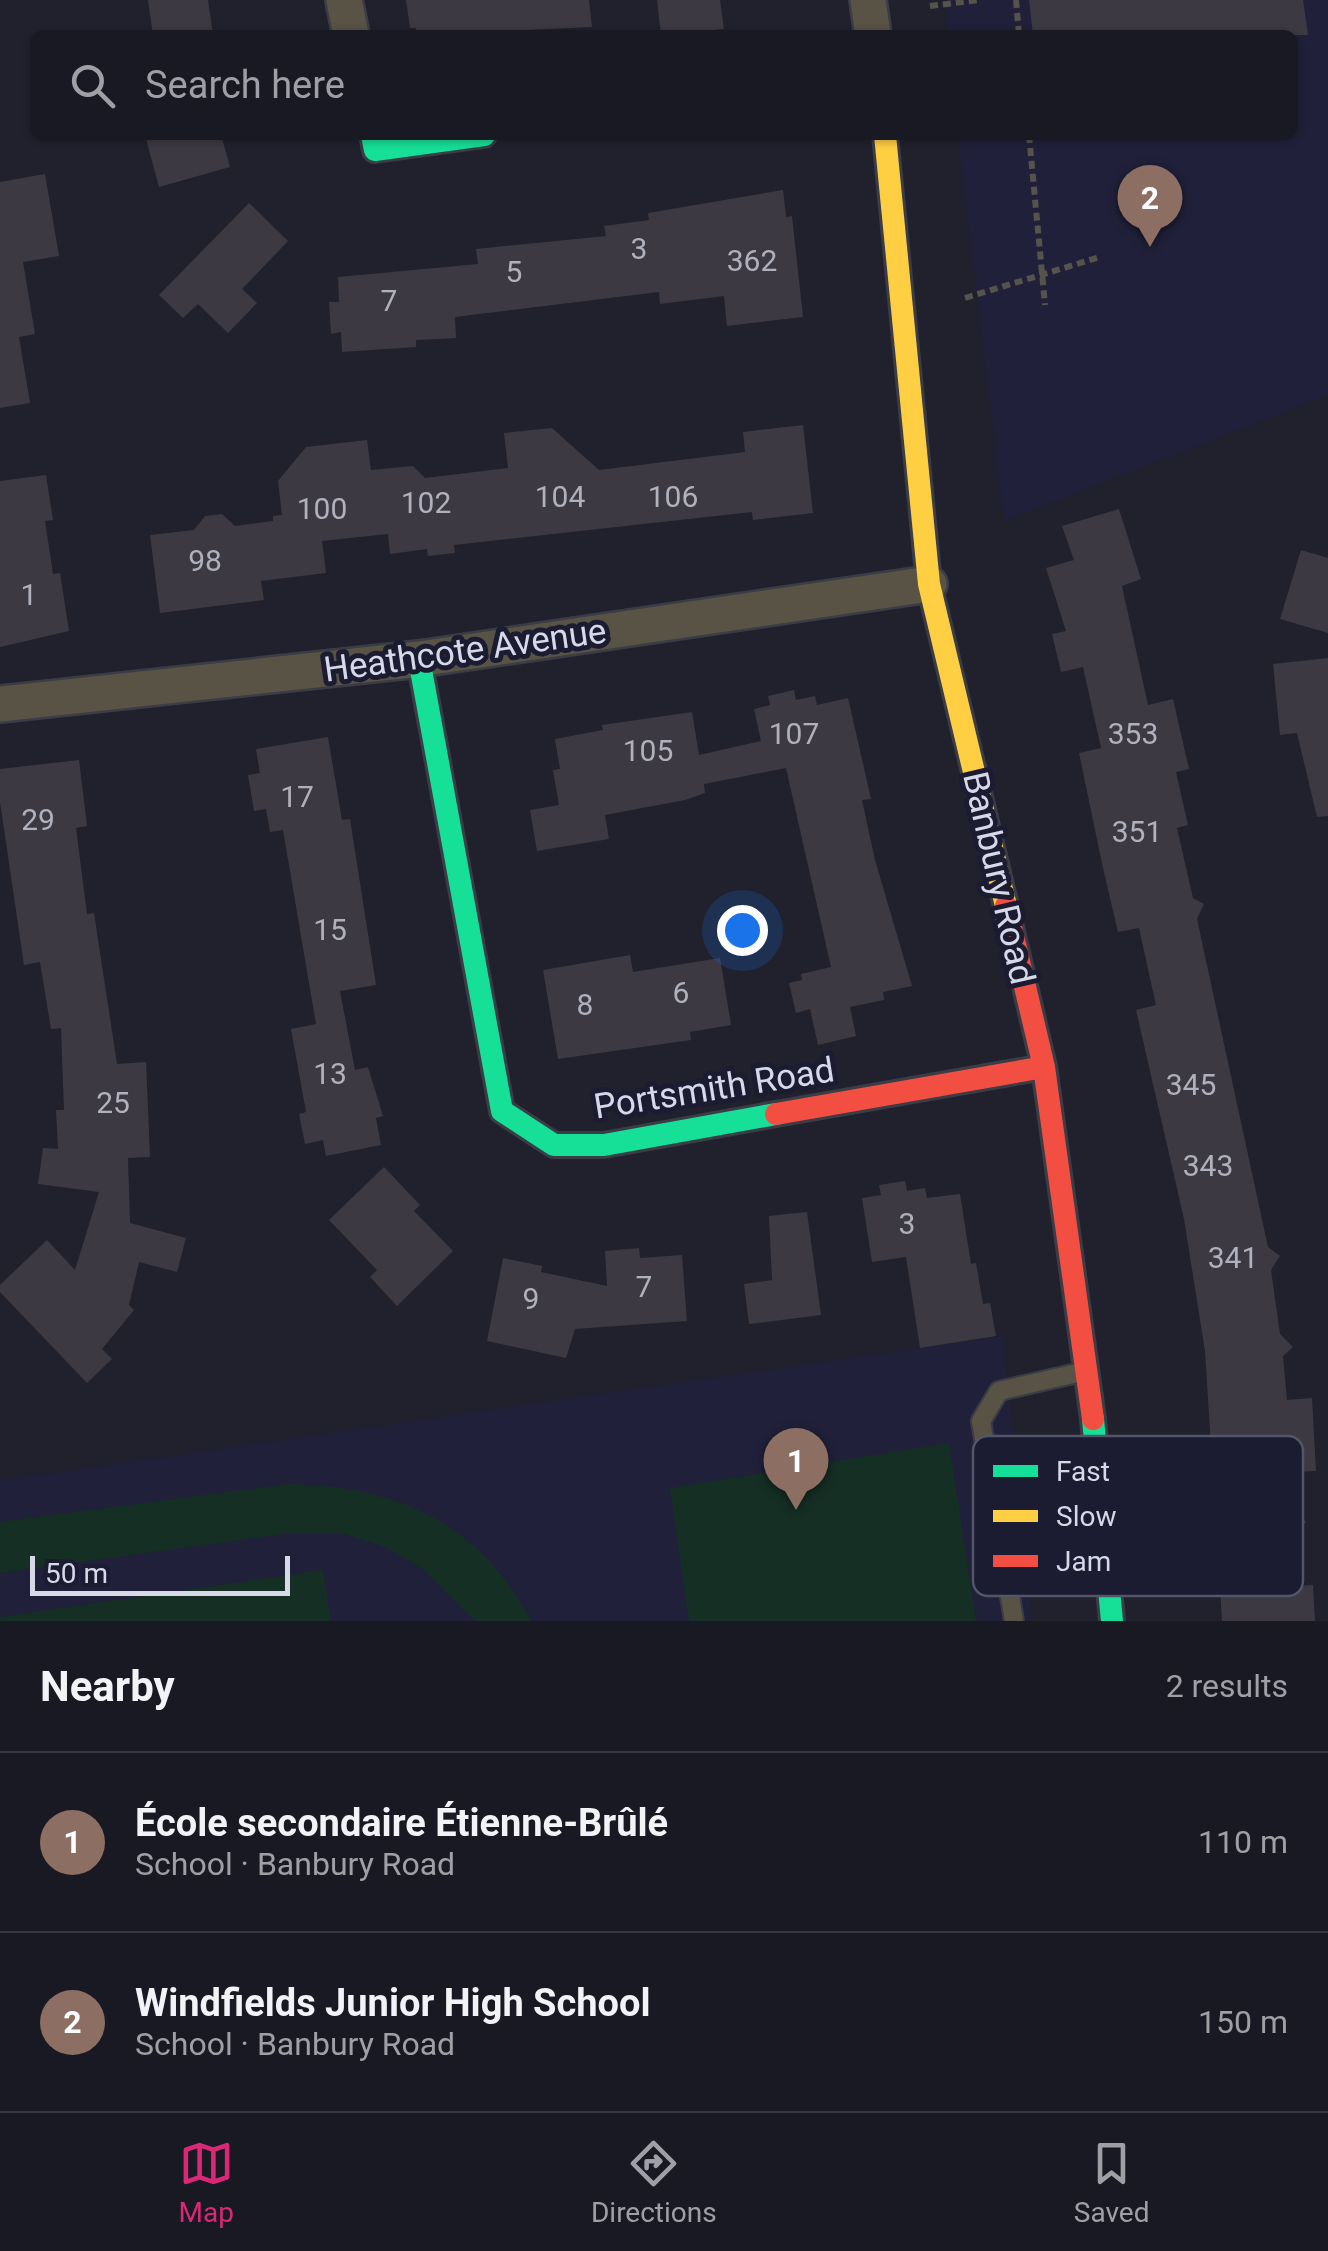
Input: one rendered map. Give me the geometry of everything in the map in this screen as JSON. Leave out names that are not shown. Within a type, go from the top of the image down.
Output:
[{"type":"street","points":[[344,0],[350,30]]},
{"type":"street","points":[[868,0],[872,30]]},
{"type":"street","points":[[373,140],[375,150],[448,140]]},
{"type":"street","name":"Banbury Road","points":[[885,140],[929,584],[1044,1068],[1093,1436]]},
{"type":"street","name":"Heathcote Avenue","points":[[0,704],[419,659],[929,584]]},
{"type":"street","name":"Portsmith Road","points":[[419,659],[502,1111],[554,1145],[604,1145],[1044,1068]]},
{"type":"street","name":"Banbury Road","points":[[1109,1596],[1112,1621]]},
{"type":"lane","points":[[982,1436],[981,1421],[999,1391],[1086,1371]]},
{"type":"lane","points":[[1009,1596],[1014,1621]]},
{"type":"path","points":[[930,6],[979,0]]},
{"type":"path","points":[[1016,0],[1019,30]]},
{"type":"path","points":[[1029,140],[1045,305]]},
{"type":"path","points":[[964,298],[1100,257]]},
{"type":"shaded area","points":[[946,0],[1328,0],[1328,395],[1004,521],[959,140],[1298,140],[1298,30],[949,30]]},
{"type":"shaded area","points":[[1003,1336],[1013,1436],[973,1436],[973,1596],[1029,1596],[1032,1621],[0,1621],[0,1481]]},
{"type":"green space","points":[[949,1443],[976,1621],[689,1621],[670,1488]]},
{"type":"green space","points":[[288,1484],[365,1492],[431,1516],[486,1558],[531,1621],[475,1621],[424,1570],[388,1548],[342,1533],[290,1533],[0,1573],[0,1522]]},
{"type":"green space","points":[[323,1570],[331,1621],[0,1621],[0,1617]]},
{"type":"building","points":[[148,0],[208,0],[212,30],[152,30]]},
{"type":"building","points":[[406,0],[589,0],[592,27],[526,30],[410,28]]},
{"type":"building","points":[[657,0],[720,0],[724,29],[660,30]]},
{"type":"building","points":[[1029,0],[1303,0],[1308,35],[1298,35],[1298,30],[1032,30]]},
{"type":"building","points":[[146,140],[222,140],[230,167],[159,187]]},
{"type":"building","points":[[45,174],[59,256],[23,262],[35,334],[19,337],[30,403],[0,408],[0,182]]},
{"type":"building","points":[[783,190],[786,217],[792,216],[803,317],[727,326],[724,296],[660,304],[659,292],[455,317],[456,338],[416,340],[416,347],[342,352],[341,332],[331,334],[329,302],[339,302],[338,277],[478,264],[476,249],[606,236],[604,226],[649,220],[648,213]]},
{"type":"building","points":[[249,203],[288,241],[242,289],[257,303],[228,333],[198,304],[183,318],[159,295]]},
{"type":"building","points":[[803,425],[813,513],[753,520],[752,512],[454,545],[455,553],[428,556],[427,549],[390,554],[388,534],[322,541],[326,573],[261,581],[264,600],[160,613],[150,535],[194,530],[205,516],[222,514],[235,526],[273,521],[273,516],[282,515],[278,481],[306,447],[367,440],[371,470],[413,466],[425,478],[508,468],[504,433],[552,428],[599,470],[745,452],[743,432]]},
{"type":"building","points":[[46,475],[53,520],[45,521],[53,574],[60,573],[69,631],[0,647],[0,481]]},
{"type":"building","points":[[1119,509],[1141,579],[1122,586],[1148,705],[1173,699],[1189,769],[1176,772],[1188,825],[1177,828],[1193,898],[1204,904],[1197,919],[1268,1247],[1280,1256],[1271,1270],[1280,1334],[1293,1347],[1283,1356],[1287,1400],[1312,1398],[1316,1471],[1303,1472],[1303,1436],[1210,1436],[1205,1351],[1184,1219],[1136,1010],[1156,1005],[1139,928],[1118,932],[1103,868],[1079,753],[1101,748],[1083,667],[1061,672],[1052,634],[1066,631],[1046,568],[1074,560],[1062,526]]},
{"type":"building","points":[[1301,550],[1328,558],[1328,633],[1280,619]]},
{"type":"building","points":[[1328,658],[1328,816],[1317,817],[1297,733],[1280,735],[1273,664]]},
{"type":"building","points":[[794,690],[796,700],[815,696],[817,705],[848,698],[871,799],[862,800],[875,860],[912,986],[883,992],[884,1000],[850,1007],[856,1036],[818,1045],[810,1009],[796,1013],[789,983],[802,980],[801,974],[831,967],[786,768],[704,784],[705,793],[685,800],[605,815],[609,839],[537,851],[530,810],[559,805],[553,770],[560,769],[555,739],[603,730],[602,725],[692,712],[699,755],[761,741],[754,709],[770,705],[768,696]]},
{"type":"building","points":[[328,737],[342,820],[350,819],[376,985],[340,991],[355,1070],[368,1067],[383,1116],[376,1118],[381,1145],[326,1156],[323,1140],[305,1144],[299,1114],[306,1112],[291,1029],[316,1024],[283,830],[270,832],[266,809],[254,811],[248,775],[260,773],[256,749]]},
{"type":"building","points":[[79,760],[87,826],[76,828],[87,914],[94,913],[117,1064],[146,1062],[150,1157],[128,1158],[130,1223],[186,1238],[177,1272],[139,1262],[129,1305],[134,1310],[102,1349],[112,1359],[87,1383],[0,1292],[0,1285],[47,1240],[75,1270],[99,1192],[38,1184],[43,1148],[58,1149],[56,1110],[64,1110],[61,1028],[51,1029],[40,962],[24,965],[0,802],[0,769]]},
{"type":"building","points":[[630,955],[633,972],[720,958],[731,1025],[690,1032],[691,1040],[558,1059],[543,970]]},
{"type":"building","points":[[384,1167],[420,1205],[414,1211],[453,1251],[397,1306],[370,1277],[377,1270],[329,1220]]},
{"type":"building","points":[[905,1181],[907,1191],[925,1188],[927,1198],[960,1194],[971,1264],[976,1263],[983,1304],[990,1303],[996,1336],[920,1348],[906,1257],[872,1262],[862,1198],[881,1195],[879,1185]]},
{"type":"building","points":[[807,1212],[821,1315],[749,1324],[744,1284],[772,1280],[769,1216]]},
{"type":"building","points":[[639,1248],[640,1258],[682,1255],[687,1321],[575,1329],[566,1358],[487,1341],[503,1258],[542,1266],[541,1272],[607,1286],[605,1251]]},
{"type":"building","points":[[1313,1585],[1315,1621],[1222,1621],[1220,1596],[1303,1596],[1303,1586]]},
{"type":"traffic: fast","points":[[373,140],[375,150],[448,140]]},
{"type":"traffic: fast","points":[[419,659],[502,1111],[554,1145],[604,1145],[776,1114]]},
{"type":"traffic: fast","points":[[1093,1419],[1095,1436]]},
{"type":"traffic: fast","points":[[1110,1596],[1112,1621]]},
{"type":"traffic: slow","points":[[885,140],[929,584],[1006,906]]},
{"type":"traffic: jam","points":[[1006,906],[1044,1067],[1093,1419]]},
{"type":"traffic: jam","points":[[776,1114],[1044,1067]]},
{"type":"place","name":"Windfields Junior High School","points":[[1150,247]]},
{"type":"place","name":"École secondaire Étienne-Brûlé","points":[[796,1510]]}]
